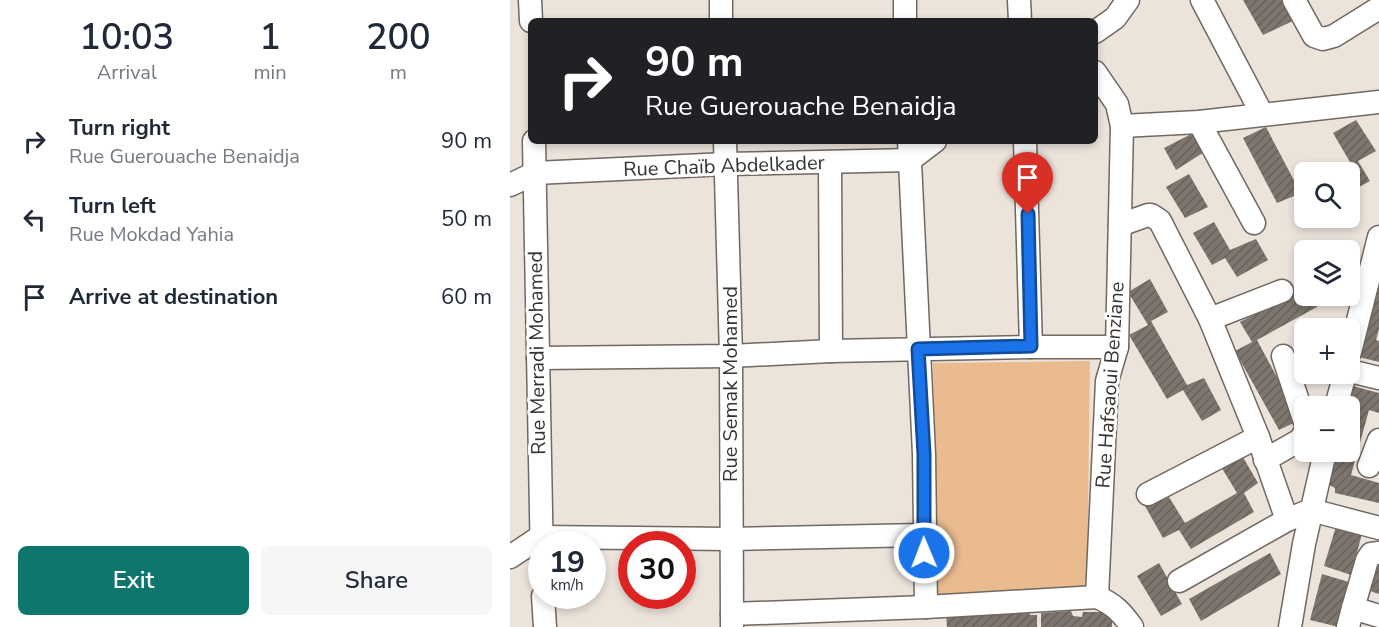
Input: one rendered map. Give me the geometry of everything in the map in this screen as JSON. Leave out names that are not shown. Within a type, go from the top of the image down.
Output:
[{"type":"street","points":[[530,0],[531,18]]},
{"type":"street","points":[[721,0],[721,18]]},
{"type":"street","points":[[905,0],[906,18]]},
{"type":"street","points":[[1019,0],[1020,18]]},
{"type":"street","points":[[1098,30],[1114,18],[1128,0]]},
{"type":"street","points":[[1202,0],[1262,114]]},
{"type":"street","points":[[1294,0],[1314,36],[1323,39],[1334,36],[1379,8]]},
{"type":"street","name":"Rue Hafsaoui Benziane","points":[[1097,597],[1107,381],[1117,347],[1122,126],[1117,104],[1098,76]]},
{"type":"street","points":[[1122,126],[1199,122],[1379,102]]},
{"type":"street","points":[[1199,122],[1254,223]]},
{"type":"street","name":"Rue Merradi Mohamed","points":[[534,144],[540,531]]},
{"type":"street","name":"Rue Semak Mohamed","points":[[725,144],[731,356],[732,620]]},
{"type":"street","points":[[926,607],[923,535],[924,454],[909,151],[927,144]]},
{"type":"street","points":[[1025,144],[1031,346]]},
{"type":"street","name":"Rue Chaïb Abdelkader","points":[[510,185],[535,173],[726,164],[830,162],[909,151]]},
{"type":"street","points":[[830,162],[831,351]]},
{"type":"street","points":[[1120,225],[1148,215],[1160,221],[1210,319],[1258,437],[1287,520]]},
{"type":"street","points":[[1359,318],[1379,237]]},
{"type":"street","points":[[1210,319],[1282,291]]},
{"type":"street","points":[[538,358],[731,356],[1031,346],[1117,347]]},
{"type":"street","points":[[1283,356],[1296,396]]},
{"type":"street","points":[[1360,373],[1379,378]]},
{"type":"street","points":[[1148,494],[1258,437]]},
{"type":"street","points":[[1369,466],[1379,440]]},
{"type":"street","points":[[1265,460],[1294,443]]},
{"type":"street","points":[[1290,627],[1311,510],[1323,462]]},
{"type":"street","points":[[1179,581],[1287,520],[1311,510],[1379,528]]},
{"type":"street","points":[[606,538],[730,539],[923,535]]},
{"type":"street","points":[[510,557],[528,545]]},
{"type":"street","points":[[1379,553],[1371,554],[1367,560],[1350,617],[1379,616]]},
{"type":"street","points":[[732,620],[1097,597],[1120,610],[1132,627]]},
{"type":"street","points":[[544,609],[545,627]]},
{"type":"shaded area","points":[[1090,361],[1087,592],[938,595],[933,363]]},
{"type":"building","points":[[1243,0],[1290,0],[1299,18],[1263,35]]},
{"type":"building","points":[[1356,120],[1376,151],[1359,162],[1350,162],[1333,133]]},
{"type":"building","points":[[1266,127],[1294,180],[1294,196],[1277,203],[1243,138]]},
{"type":"building","points":[[1199,130],[1209,149],[1176,170],[1164,148]]},
{"type":"building","points":[[1360,164],[1370,181],[1360,186]]},
{"type":"building","points":[[1189,174],[1208,207],[1185,218],[1166,187]]},
{"type":"building","points":[[1214,222],[1230,250],[1256,239],[1268,260],[1237,277],[1225,258],[1212,265],[1193,233]]},
{"type":"building","points":[[1379,264],[1379,329],[1376,340],[1379,341],[1379,362],[1360,357],[1360,337]]},
{"type":"building","points":[[1150,279],[1168,312],[1151,321],[1187,385],[1204,378],[1221,410],[1202,421],[1183,390],[1167,399],[1129,335],[1148,325],[1128,292]]},
{"type":"building","points":[[1294,294],[1294,306],[1317,307],[1257,340],[1294,409],[1294,423],[1279,430],[1235,351],[1252,342],[1240,322]]},
{"type":"building","points":[[1353,386],[1379,393],[1379,413],[1369,410],[1360,442],[1360,396],[1350,396]]},
{"type":"building","points":[[1240,452],[1258,483],[1244,493],[1254,512],[1191,549],[1179,530],[1163,538],[1145,506],[1169,497],[1185,523],[1237,493],[1220,465]]},
{"type":"building","points":[[1335,462],[1355,462],[1351,475],[1379,483],[1379,503],[1335,493],[1335,488],[1329,485]]},
{"type":"building","points":[[1337,523],[1363,530],[1351,575],[1324,566]]},
{"type":"building","points":[[1270,553],[1281,574],[1201,621],[1189,599]]},
{"type":"building","points":[[1379,560],[1379,594],[1370,591]]},
{"type":"building","points":[[1159,563],[1182,604],[1161,616],[1137,576]]},
{"type":"building","points":[[1322,574],[1349,582],[1339,627],[1310,620]]},
{"type":"building","points":[[992,610],[1029,610],[1030,615],[1037,615],[1037,627],[947,627],[946,614],[991,615]]},
{"type":"building","points":[[1071,611],[1073,616],[1082,617],[1083,612],[1112,612],[1112,627],[1041,627],[1041,613]]},
{"type":"route","points":[[924,553],[924,454],[918,349],[1031,346],[1028,214]]}]
